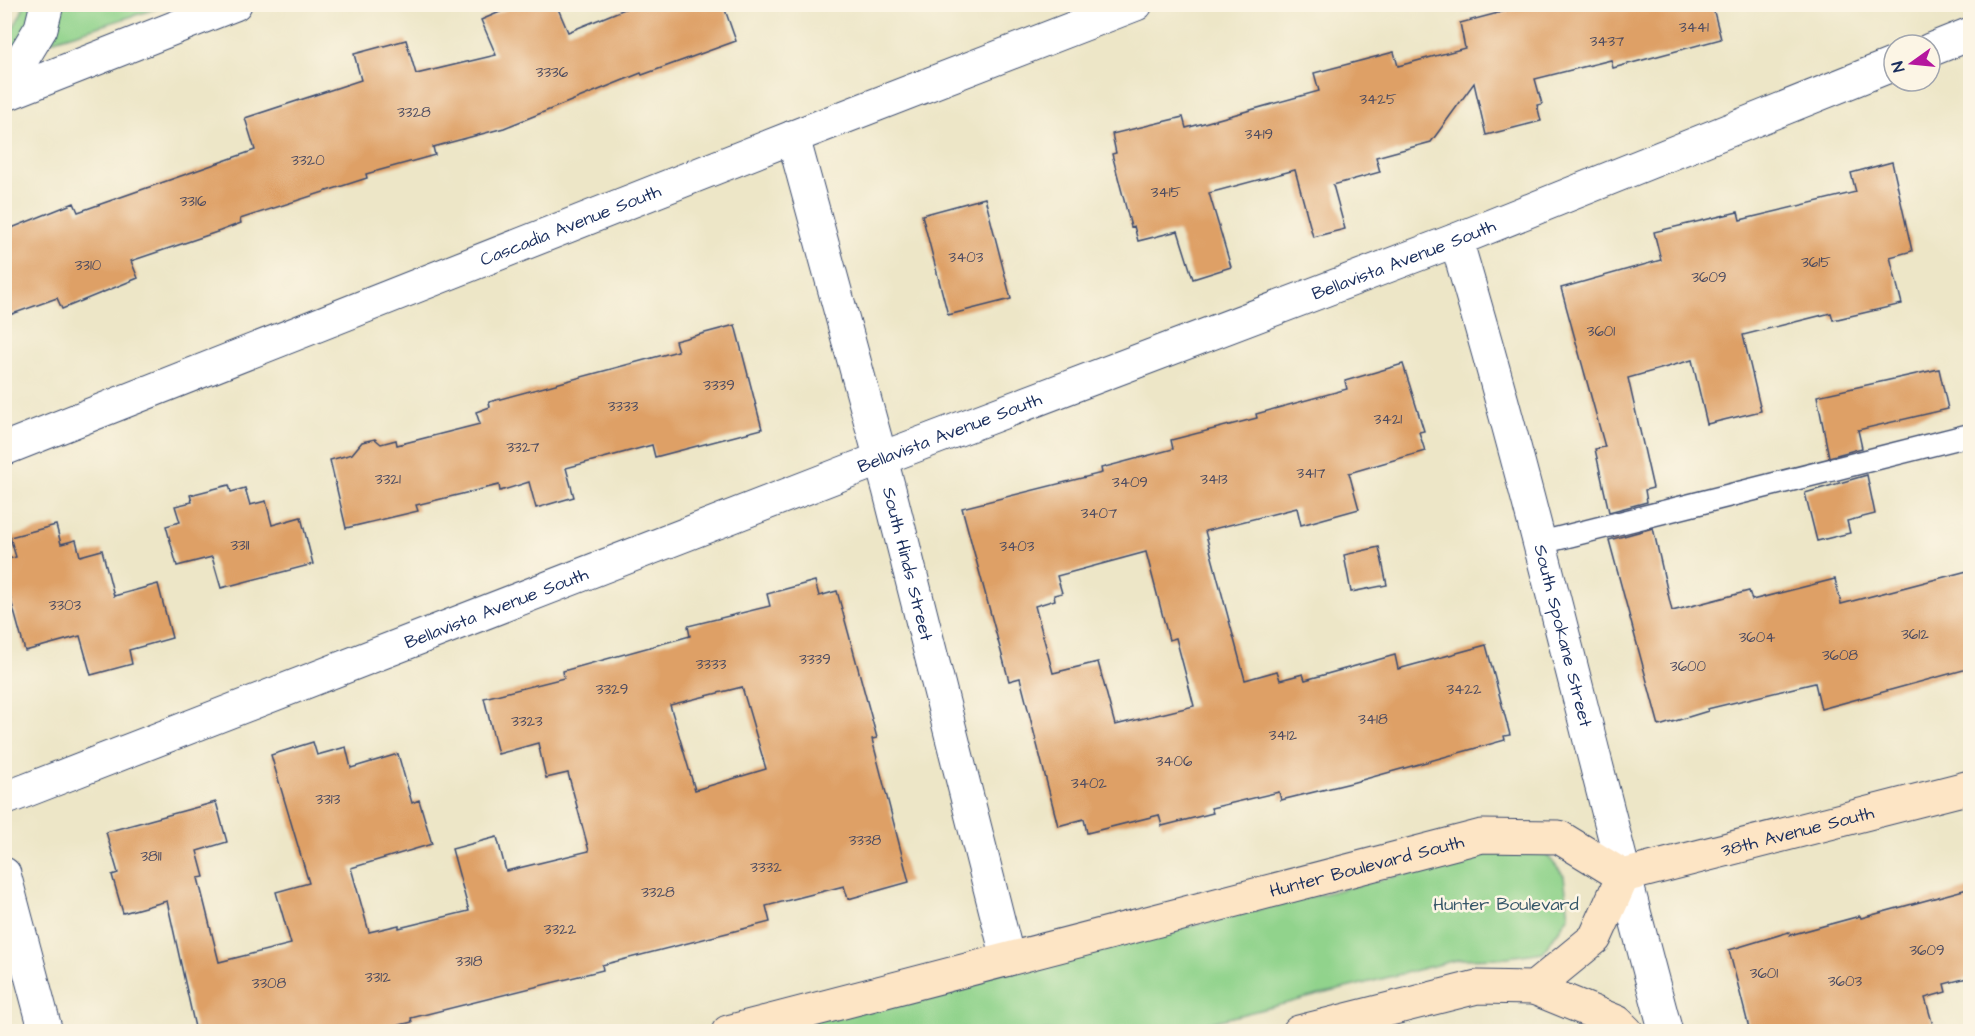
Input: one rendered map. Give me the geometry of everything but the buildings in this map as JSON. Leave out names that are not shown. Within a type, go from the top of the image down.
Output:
[{"type":"street","points":[[4,89],[41,28],[47,4]]},
{"type":"street","points":[[4,95],[235,4]]},
{"type":"street","name":"Cascadia Avenue South","points":[[4,449],[1136,4]]},
{"type":"street","points":[[1942,45],[1971,34]]},
{"type":"street","name":"Bellavista Avenue South","points":[[4,799],[880,459],[1456,240],[1882,69]]},
{"type":"street","name":"South Hinds Street","points":[[793,137],[880,459],[1008,959]]},
{"type":"street","name":"South Spokane Street","points":[[1456,240],[1540,543],[1623,876],[1666,1032]]},
{"type":"street","name":"38th Avenue South","points":[[1623,876],[1971,787]]},
{"type":"street","name":"Hunter Boulevard South","points":[[728,1032],[1482,836],[1559,837],[1623,876]]},
{"type":"street","points":[[4,874],[46,1032]]},
{"type":"street","points":[[1534,988],[1595,938],[1623,876]]},
{"type":"street","points":[[1299,1032],[1478,987],[1534,988],[1617,1022],[1627,1032]]},
{"type":"lane","points":[[1540,543],[1971,435]]},
{"type":"green space","points":[[24,5],[169,5],[5,55],[9,34]]},
{"type":"green space","name":"Hunter Boulevard","points":[[1499,851],[1545,852],[1564,876],[1569,916],[1543,952],[1501,958],[1460,959],[1177,1031],[755,1032]]}]
